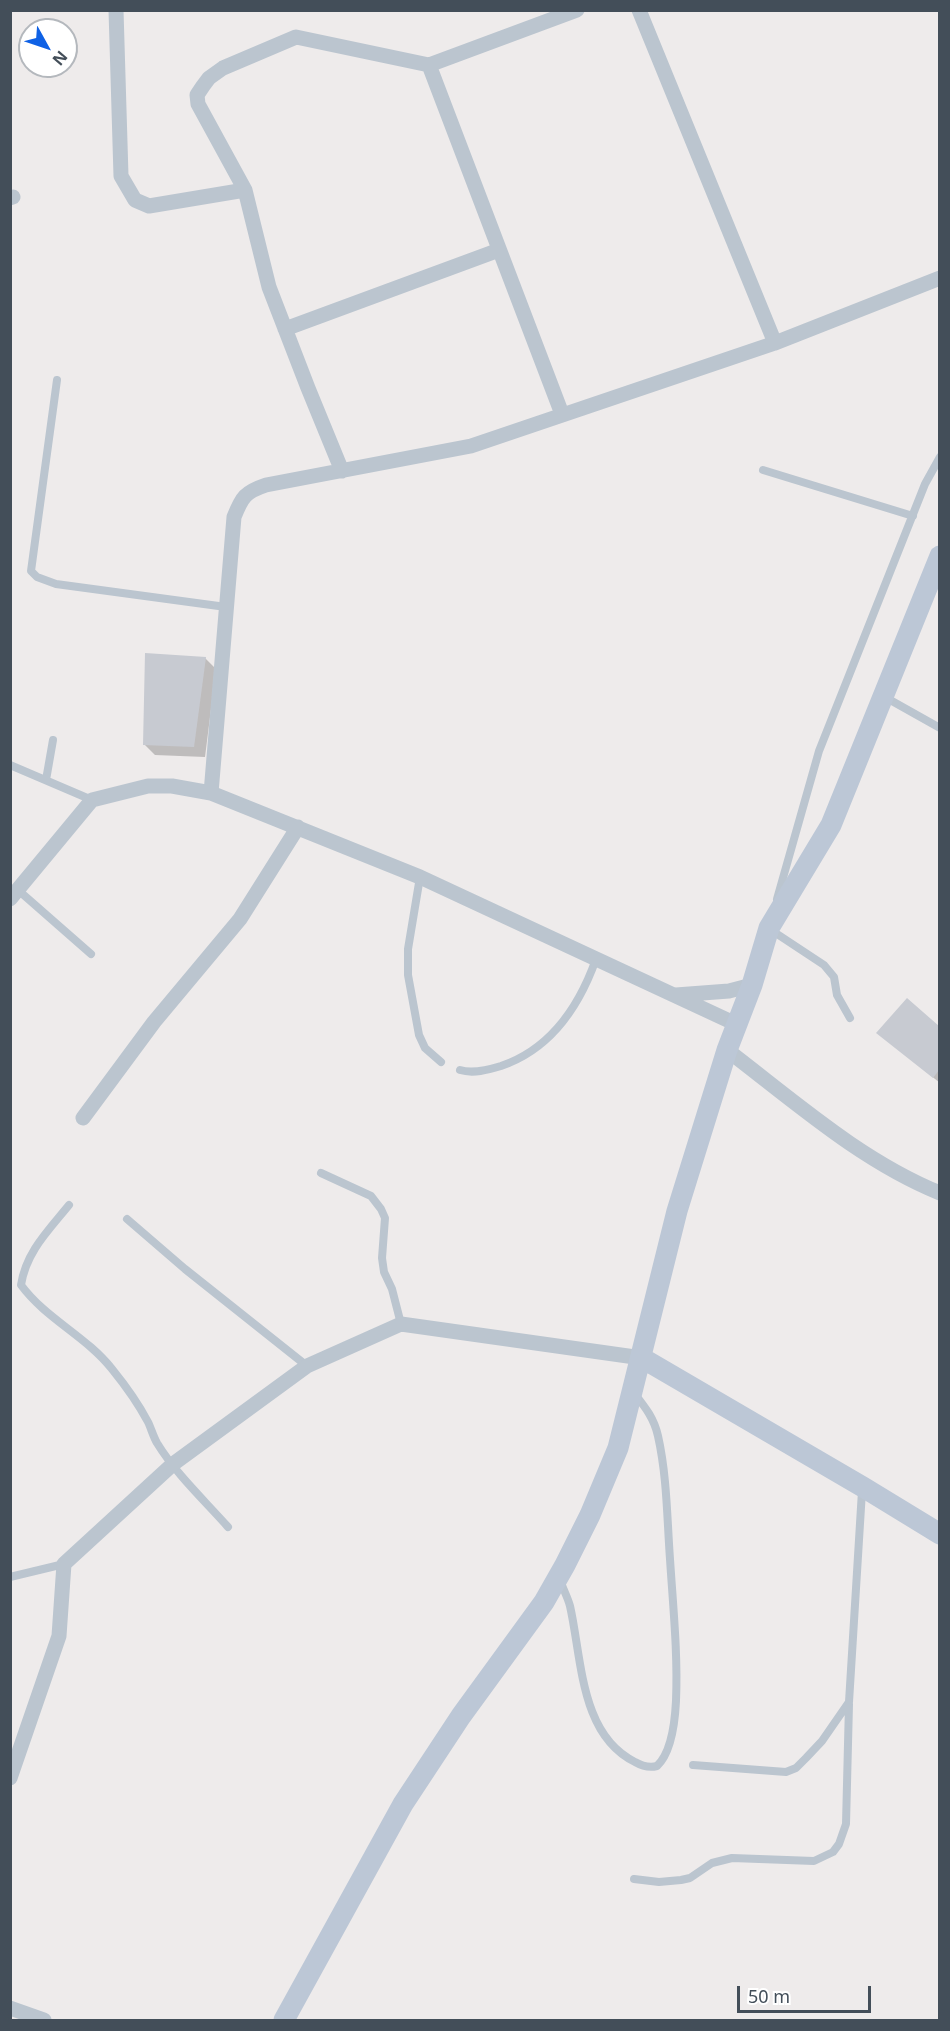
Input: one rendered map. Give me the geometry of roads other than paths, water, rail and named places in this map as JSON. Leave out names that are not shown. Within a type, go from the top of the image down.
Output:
[{"type":"street","points":[[116,10],[121,176],[135,200],[149,206],[245,190]]},
{"type":"street","points":[[342,471],[269,287],[245,190],[198,104],[197,95],[209,78],[223,68],[296,37],[429,65],[577,10]]},
{"type":"street","points":[[639,10],[775,343]]},
{"type":"street","points":[[429,65],[562,414]]},
{"type":"street","points":[[285,328],[499,250]]},
{"type":"street","points":[[211,793],[234,517],[242,499],[251,490],[266,485],[471,446],[775,343],[939,278]]},
{"type":"street","points":[[284,2020],[403,1804],[461,1716],[543,1602],[590,1515],[618,1448],[642,1358],[676,1211],[727,1050],[752,985],[769,928],[831,825],[939,556]]},
{"type":"street","points":[[14,895],[92,800],[148,786],[172,786],[211,793],[420,877],[736,1024]]},
{"type":"street","points":[[83,1118],[154,1022],[223,943],[298,827]]},
{"type":"street","points":[[674,995],[729,991],[752,985]]},
{"type":"street","points":[[727,1050],[876,1160],[910,1180],[939,1193]]},
{"type":"street","points":[[10,1778],[59,1636],[64,1564],[172,1464],[307,1366],[401,1324],[642,1358],[939,1534]]},
{"type":"street","points":[[10,2008],[44,2020]]},
{"type":"lane","points":[[57,380],[31,571],[37,577],[56,584],[226,607]]},
{"type":"lane","points":[[850,1018],[837,995],[834,977],[824,964],[769,928],[819,751],[939,457]]},
{"type":"lane","points":[[763,470],[913,516]]},
{"type":"lane","points":[[883,696],[939,728]]},
{"type":"lane","points":[[46,780],[53,740]]},
{"type":"lane","points":[[10,765],[92,800]]},
{"type":"lane","points":[[420,877],[408,949],[408,975],[419,1035],[425,1048],[441,1062]]},
{"type":"lane","points":[[14,895],[91,954]]},
{"type":"lane","points":[[460,1070],[472,1072],[492,1069],[512,1062],[539,1045],[561,1025],[569,1014],[580,996],[596,959]]},
{"type":"lane","points":[[321,1173],[371,1196],[381,1209],[385,1218],[382,1258],[384,1272],[392,1289],[401,1324]]},
{"type":"lane","points":[[69,1205],[32,1251],[23,1268],[21,1286],[29,1296],[90,1345],[112,1368],[132,1395],[148,1422],[156,1442],[172,1464],[228,1527]]},
{"type":"lane","points":[[127,1219],[185,1269],[307,1366]]},
{"type":"lane","points":[[558,1576],[569,1605],[583,1683],[602,1733],[627,1759],[641,1766],[657,1766],[665,1755],[676,1702],[674,1625],[665,1486],[658,1436],[652,1415],[633,1391]]},
{"type":"lane","points":[[634,1879],[659,1882],[690,1878],[712,1863],[732,1857],[814,1861],[833,1852],[839,1844],[846,1824],[849,1702],[863,1487]]},
{"type":"lane","points":[[10,1577],[64,1564]]},
{"type":"lane","points":[[693,1765],[786,1772],[796,1768],[822,1740],[849,1702]]}]
